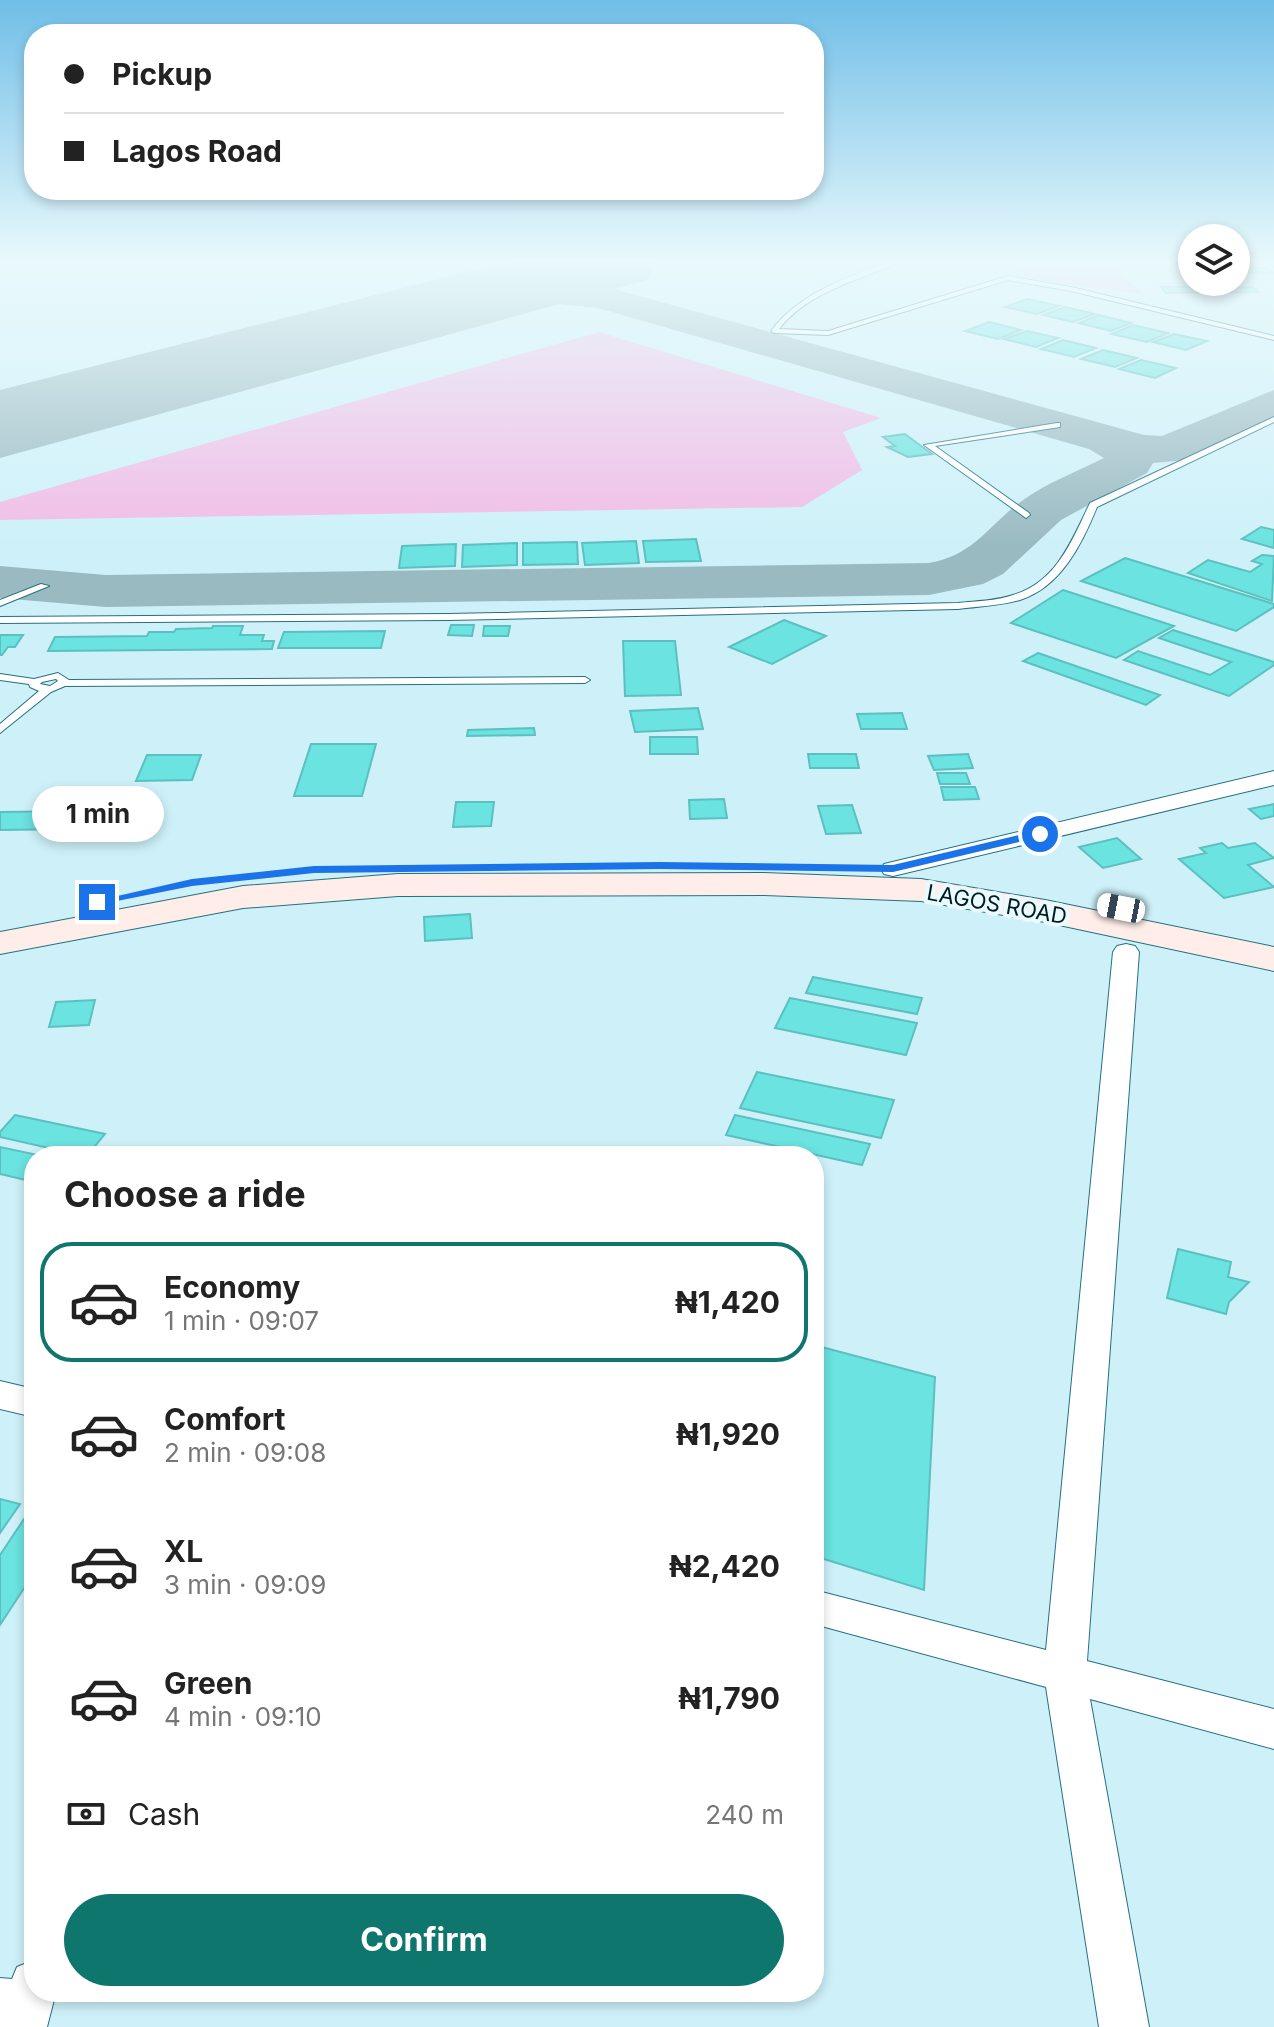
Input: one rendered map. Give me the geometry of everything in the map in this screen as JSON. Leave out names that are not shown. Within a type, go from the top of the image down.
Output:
[{"type":"main road","name":"LAGOS ROAD","points":[[0,922],[192,882],[314,869],[657,866],[893,869],[996,883],[1274,939]]},
{"type":"main road","name":"LAGOS ROAD","points":[[0,943],[227,899],[327,889],[412,885],[834,885],[921,890],[993,902],[1274,959]]},
{"type":"street","points":[[893,869],[1274,778]]},
{"type":"street","points":[[1124,2027],[1065,1674],[1126,952]]},
{"type":"street","points":[[0,1395],[24,1401]]},
{"type":"street","points":[[824,1610],[1274,1729]]},
{"type":"lane","points":[[0,620],[448,617],[958,606],[1026,594],[1061,568],[1082,533],[1093,505],[1274,419]]},
{"type":"lane","points":[[1026,515],[928,445],[1057,425]]},
{"type":"lane","points":[[0,603],[44,586]]},
{"type":"lane","points":[[0,677],[35,682],[58,676],[64,683]]},
{"type":"lane","points":[[0,730],[48,689],[64,683],[585,680]]},
{"type":"lane","points":[[35,682],[36,687],[48,689]]},
{"type":"shaded area","points":[[516,356],[676,356],[881,418],[843,432],[862,470],[802,507],[0,520],[0,502]]},
{"type":"building","points":[[1089,356],[1137,358],[1115,367],[1081,359]]},
{"type":"building","points":[[1141,360],[1176,368],[1155,378],[1119,369]]},
{"type":"building","points":[[905,434],[932,454],[908,457],[887,447],[895,446],[883,437]]},
{"type":"building","points":[[1261,527],[1274,530],[1274,548],[1242,539]]},
{"type":"building","points":[[696,539],[701,561],[646,562],[643,541]]},
{"type":"building","points":[[636,541],[639,563],[585,565],[582,543]]},
{"type":"building","points":[[577,542],[578,564],[523,565],[523,543]]},
{"type":"building","points":[[517,543],[517,565],[462,567],[463,545]]},
{"type":"building","points":[[456,544],[455,566],[399,568],[402,546]]},
{"type":"building","points":[[1262,555],[1274,556],[1272,601],[1188,573],[1208,560],[1250,572],[1262,564],[1252,561]]},
{"type":"building","points":[[1125,558],[1274,604],[1274,607],[1236,631],[1081,581]]},
{"type":"building","points":[[1063,590],[1174,626],[1116,658],[1011,623]]},
{"type":"building","points":[[784,620],[826,636],[772,664],[729,647]]},
{"type":"building","points":[[451,625],[474,625],[472,636],[448,635]]},
{"type":"building","points":[[243,626],[240,635],[264,635],[262,641],[274,641],[272,649],[48,651],[55,637],[147,636],[149,632]]},
{"type":"building","points":[[484,626],[510,626],[508,636],[483,636]]},
{"type":"building","points":[[1173,630],[1274,662],[1274,665],[1229,696],[1124,660],[1138,651],[1210,675],[1231,662],[1159,638]]},
{"type":"building","points":[[385,631],[381,648],[278,648],[284,632]]},
{"type":"building","points":[[0,635],[23,635],[15,647],[8,647],[0,655]]},
{"type":"building","points":[[623,641],[675,641],[681,695],[625,696]]},
{"type":"building","points":[[1038,653],[1160,695],[1146,705],[1023,661]]},
{"type":"building","points":[[698,708],[703,729],[635,732],[630,711]]},
{"type":"building","points":[[902,713],[907,729],[861,729],[857,714]]},
{"type":"building","points":[[534,728],[535,735],[467,736],[468,730]]},
{"type":"building","points":[[650,737],[697,737],[698,754],[650,754]]},
{"type":"building","points":[[311,744],[376,744],[362,796],[294,796]]},
{"type":"building","points":[[808,754],[856,754],[859,768],[810,768]]},
{"type":"building","points":[[968,754],[973,768],[934,770],[928,756]]},
{"type":"building","points":[[147,755],[201,755],[192,780],[136,781]]},
{"type":"building","points":[[937,773],[966,773],[970,784],[940,784]]},
{"type":"building","points":[[941,787],[975,787],[979,799],[944,800]]},
{"type":"building","points":[[724,799],[727,818],[690,819],[689,800]]},
{"type":"building","points":[[456,802],[494,802],[491,826],[453,827]]},
{"type":"building","points":[[1274,804],[1274,816],[1261,819],[1249,809]]},
{"type":"building","points":[[852,805],[861,833],[826,834],[818,806]]},
{"type":"building","points":[[159,810],[152,828],[0,830],[0,812]]},
{"type":"building","points":[[1117,838],[1141,859],[1103,868],[1079,847]]},
{"type":"building","points":[[1222,843],[1228,848],[1255,843],[1274,858],[1248,865],[1274,887],[1224,898],[1179,859],[1206,853],[1200,848]]},
{"type":"building","points":[[470,914],[472,938],[425,941],[424,917]]},
{"type":"building","points":[[813,977],[922,998],[917,1014],[806,993]]},
{"type":"building","points":[[790,998],[917,1023],[906,1055],[775,1028]]},
{"type":"building","points":[[95,1000],[89,1025],[49,1027],[56,1002]]},
{"type":"building","points":[[757,1072],[894,1100],[881,1138],[740,1108]]},
{"type":"building","points":[[15,1115],[105,1134],[95,1146],[40,1146],[0,1137],[0,1132]]},
{"type":"building","points":[[735,1115],[870,1144],[862,1165],[824,1157],[824,1146],[776,1146],[726,1135]]},
{"type":"building","points":[[0,1147],[24,1152],[24,1180],[0,1174]]},
{"type":"building","points":[[1178,1249],[1231,1262],[1228,1277],[1249,1282],[1229,1302],[1226,1314],[1167,1298]]},
{"type":"building","points":[[824,1348],[935,1377],[924,1590],[824,1559]]},
{"type":"building","points":[[0,1499],[20,1504],[0,1533]]},
{"type":"building","points":[[24,1519],[24,1588],[0,1625],[0,1555]]},
{"type":"taxiway","points":[[809,356],[1105,439]]},
{"type":"taxiway","points":[[1105,439],[1144,449],[1169,450],[1274,403]]},
{"type":"taxiway","points":[[0,582],[106,591],[929,579],[964,573],[984,563],[1043,509],[1130,463],[1128,453],[1105,439]]},
{"type":"runway","points":[[0,424],[259,356]]},
{"type":"route","points":[[97,902],[192,882],[314,869],[808,866],[893,869],[1040,834]]}]
